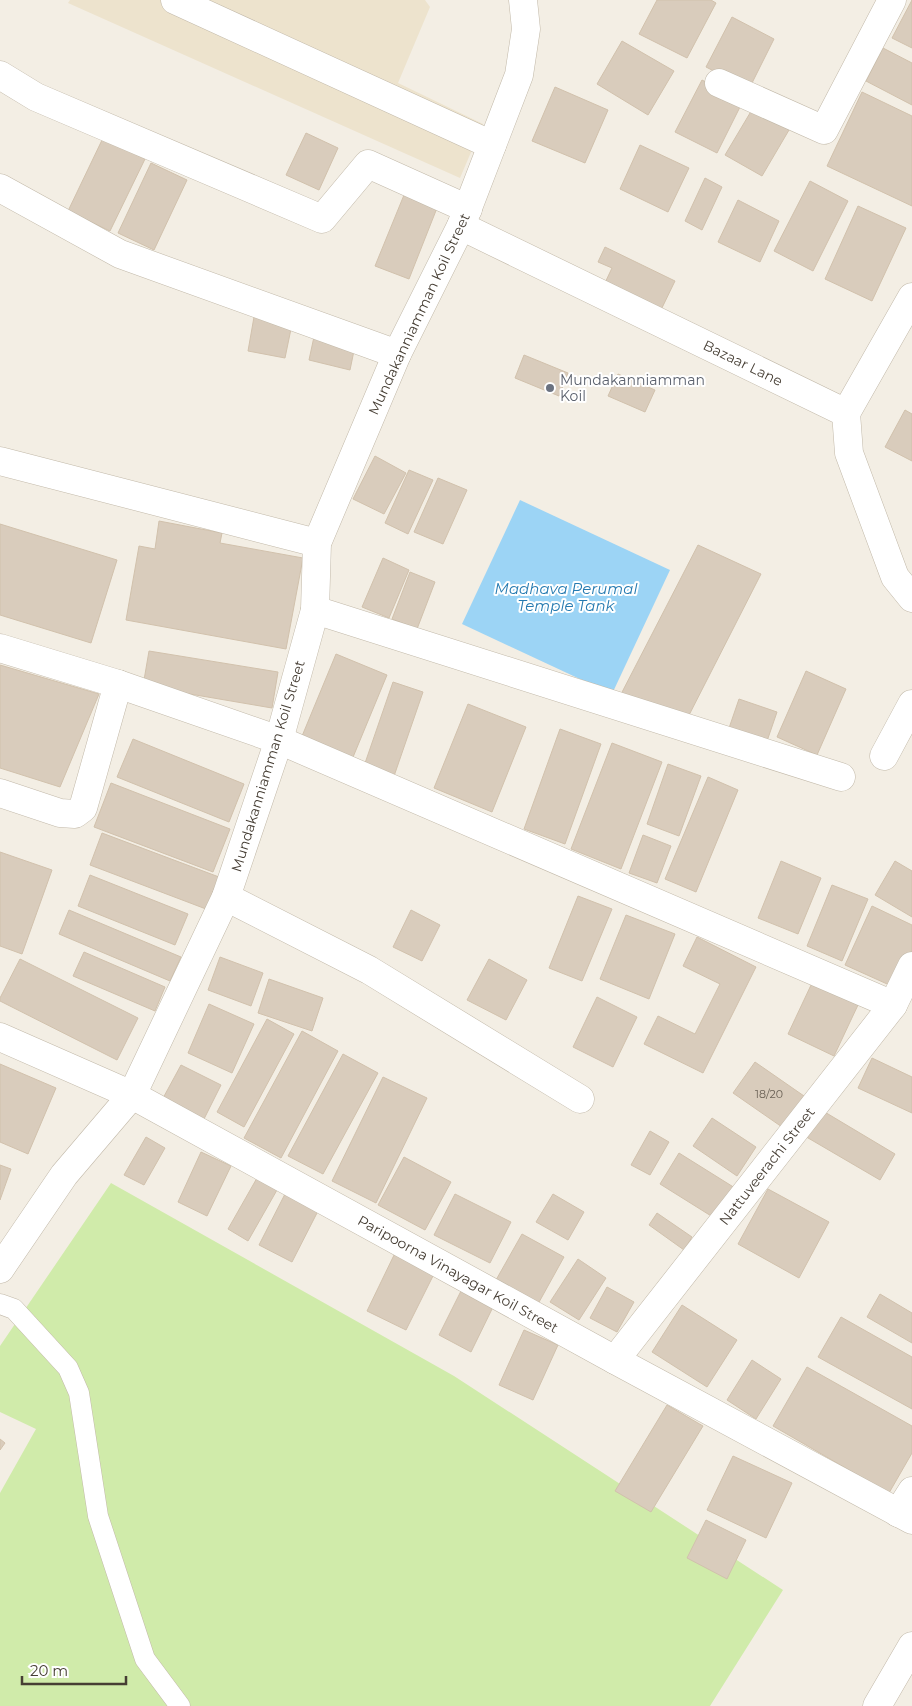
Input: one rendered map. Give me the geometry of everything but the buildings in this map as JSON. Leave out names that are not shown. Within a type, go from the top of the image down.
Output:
[{"type":"street","points":[[175,0],[492,145]]},
{"type":"street","name":"Mundakanniamman Koil Street","points":[[0,1269],[64,1175],[132,1095],[226,897],[279,740],[315,610],[317,543],[397,354],[464,217],[519,75],[526,29],[523,0]]},
{"type":"street","points":[[719,83],[824,130],[892,0]]},
{"type":"street","name":"Bazaar Lane","points":[[0,75],[36,97],[322,219],[368,164],[464,217],[846,413]]},
{"type":"street","points":[[0,188],[120,254],[397,354]]},
{"type":"street","points":[[912,297],[846,413],[848,453],[895,577],[912,598]]},
{"type":"street","points":[[0,461],[317,543]]},
{"type":"street","points":[[315,610],[841,777]]},
{"type":"street","points":[[0,648],[118,684],[279,740],[893,1005]]},
{"type":"street","points":[[0,793],[60,813],[75,814],[83,808],[118,684]]},
{"type":"street","points":[[884,756],[912,704]]},
{"type":"street","points":[[226,897],[369,970],[580,1100]]},
{"type":"street","name":"Nattuveerachi Street","points":[[615,1360],[893,1005],[912,966]]},
{"type":"street","name":"Paripoorna Vinayagar Koil Street","points":[[0,1037],[132,1095],[615,1360],[907,1508]]},
{"type":"street","points":[[877,1706],[912,1646]]},
{"type":"lane","points":[[0,1304],[14,1309],[68,1368],[79,1393],[98,1516],[145,1659],[180,1706]]},
{"type":"shaded area","points":[[70,0],[425,0],[430,7],[398,83],[483,124],[460,178],[68,3]]},
{"type":"green space","points":[[111,1183],[454,1376],[783,1590],[710,1706],[0,1706],[0,1493],[36,1429],[0,1412],[0,1346]]},
{"type":"water","name":"Madhava Perumal Temple Tank","points":[[520,500],[670,570],[612,694],[462,624]]},
{"type":"place","name":"Mundakanniamman Koil","points":[[550,388]]}]
